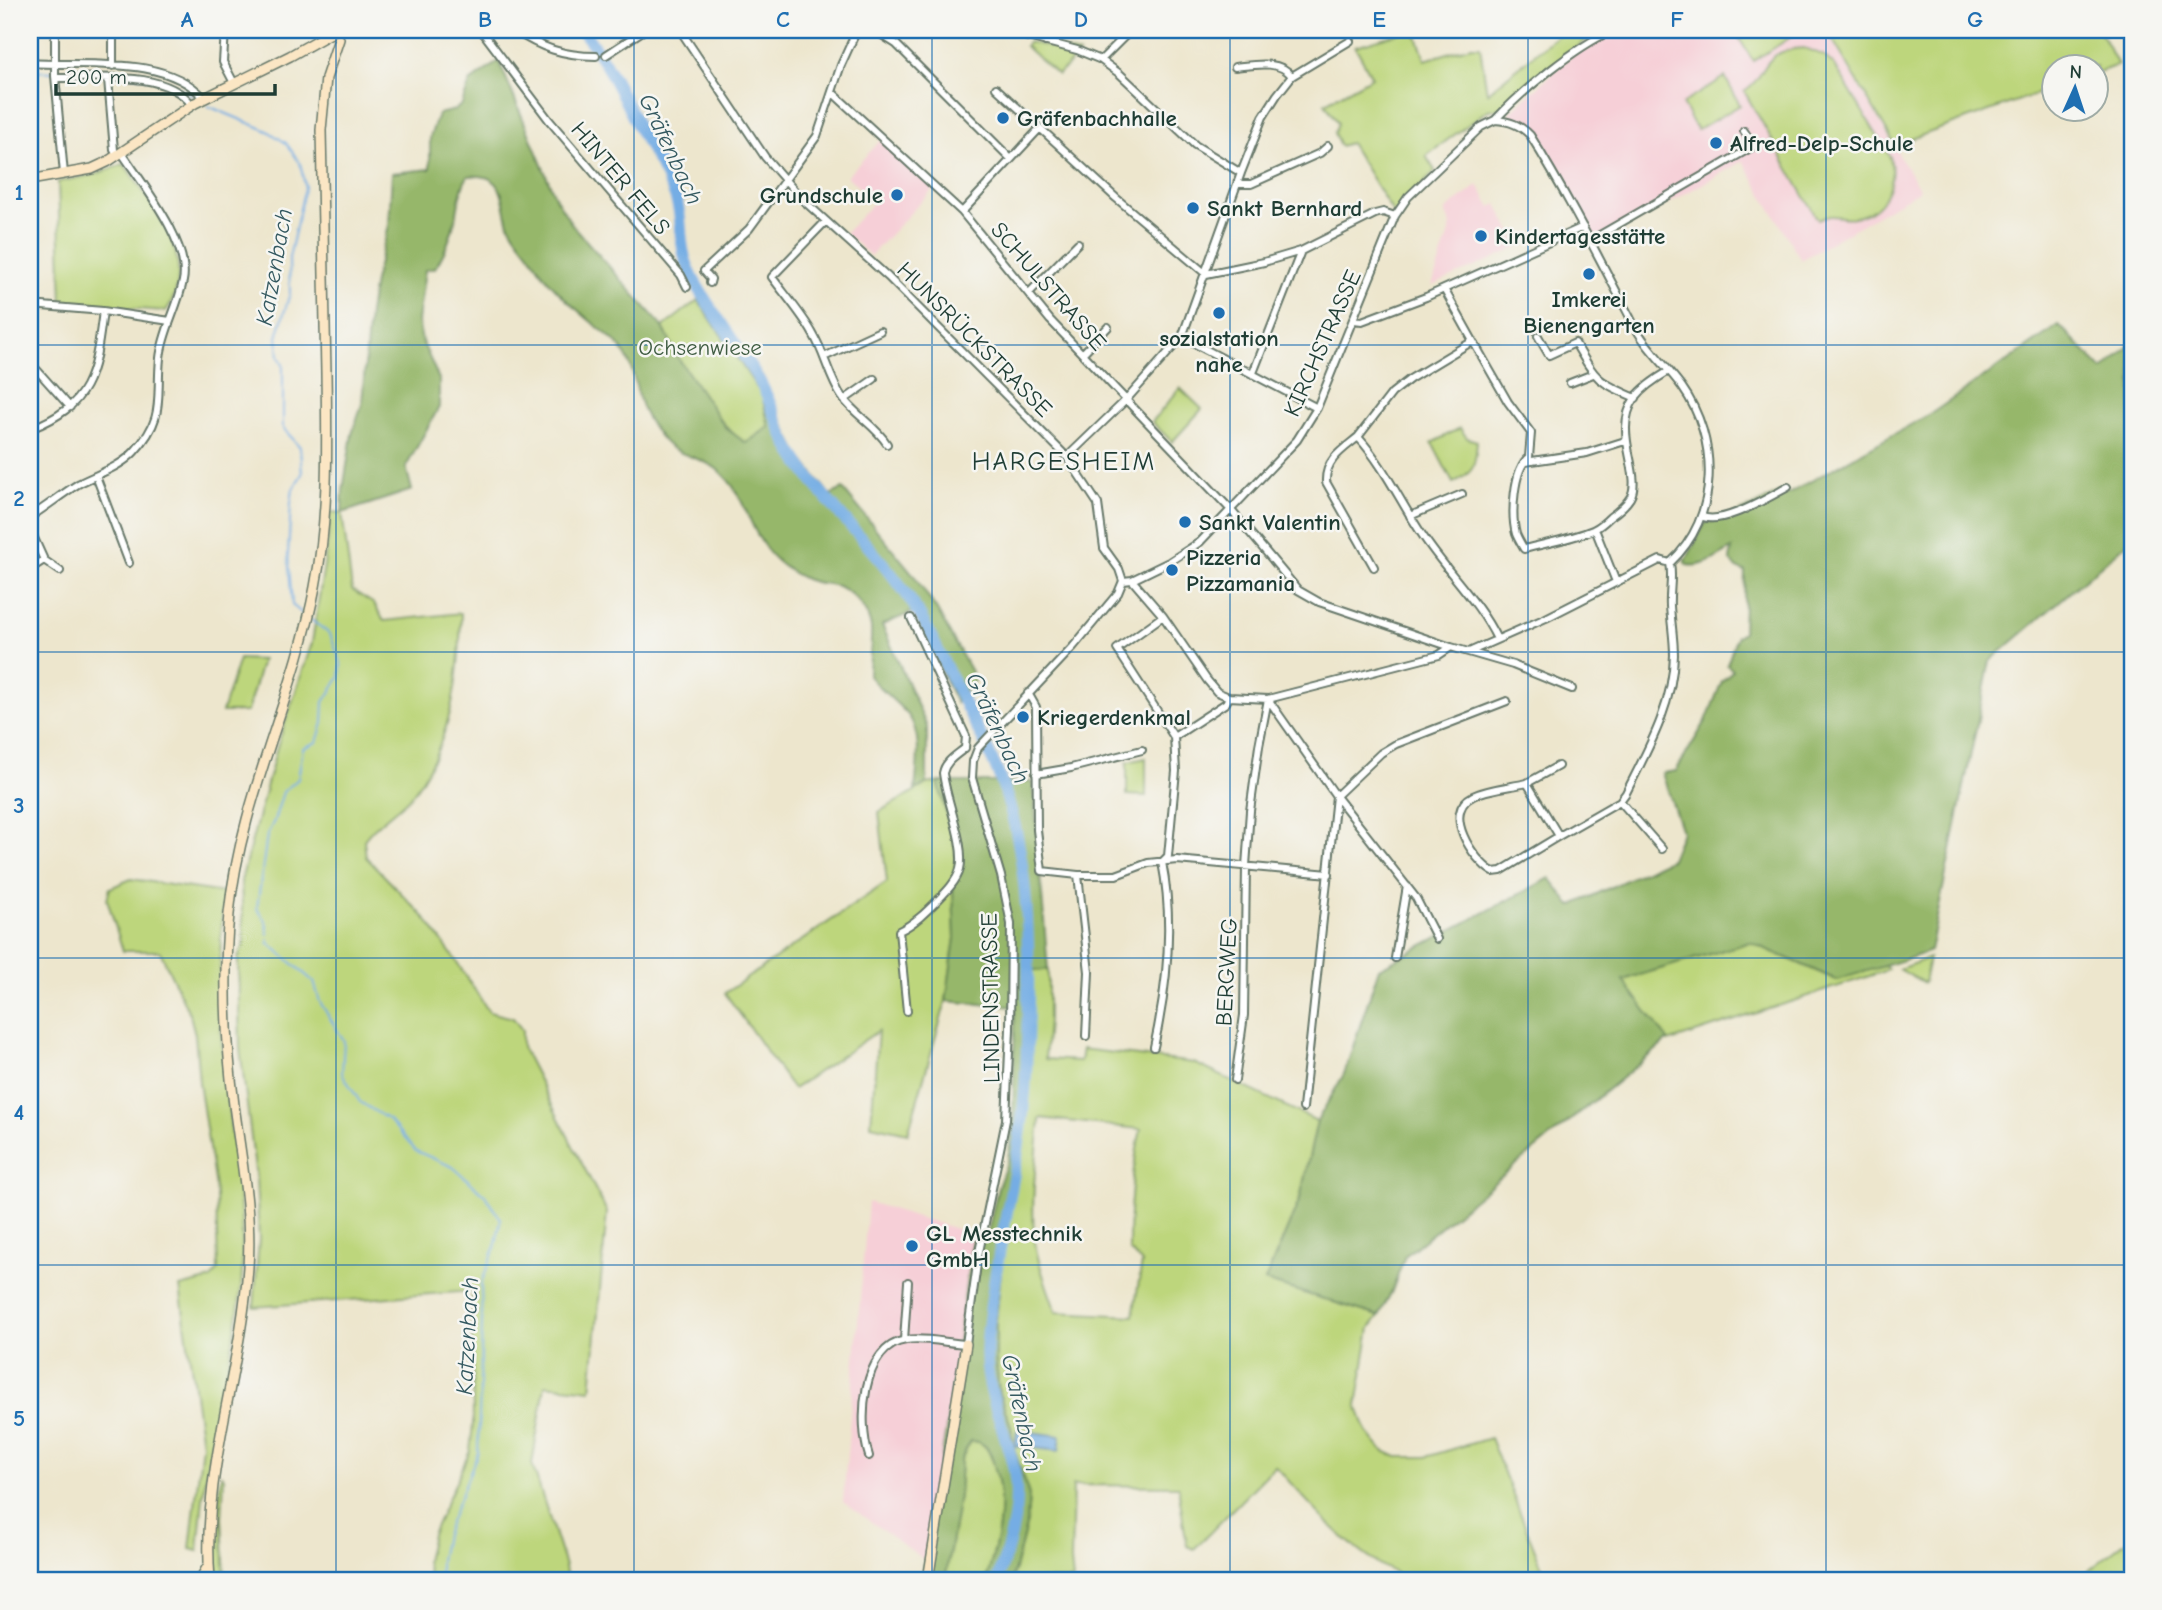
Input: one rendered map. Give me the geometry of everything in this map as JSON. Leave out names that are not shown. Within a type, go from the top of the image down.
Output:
[{"type":"main road","points":[[30,180],[92,169],[204,98],[338,34]]},
{"type":"main road","points":[[210,1580],[208,1564],[212,1487],[241,1335],[249,1261],[248,1225],[226,1026],[225,969],[229,910],[242,837],[254,790],[304,634],[321,550],[327,474],[323,103],[326,78],[338,34]]},
{"type":"main road","points":[[928,1580],[966,1345]]},
{"type":"main road","points":[[200,1580],[208,1564]]},
{"type":"street","points":[[55,30],[55,77],[64,174]]},
{"type":"street","points":[[113,30],[113,66]]},
{"type":"street","points":[[225,30],[223,62],[234,83]]},
{"type":"street","name":"HINTER FELS","points":[[481,30],[549,120],[681,275],[687,287]]},
{"type":"street","points":[[514,30],[537,44],[564,54],[596,56]]},
{"type":"street","points":[[606,55],[644,30]]},
{"type":"street","name":"HUNSRÜCKSTRASSE","points":[[680,30],[765,157],[785,180],[888,277],[1067,457],[1098,504],[1104,548],[1119,569],[1123,581]]},
{"type":"street","points":[[710,283],[704,271],[749,229],[817,136],[841,65],[857,30]]},
{"type":"street","points":[[874,30],[896,44],[1012,159]]},
{"type":"street","points":[[1002,30],[1077,50],[1101,60],[1120,74],[1195,145],[1241,173]]},
{"type":"street","points":[[1045,42],[1049,30]]},
{"type":"street","name":"KIRCHSTRASSE","points":[[1123,581],[1132,580],[1170,562],[1199,541],[1297,440],[1317,408],[1395,216],[1417,188],[1480,128],[1495,120],[1570,55],[1595,38],[1613,30]]},
{"type":"street","points":[[1101,60],[1129,32]]},
{"type":"street","points":[[1067,457],[1127,399],[1182,337],[1264,117],[1292,76],[1350,41]]},
{"type":"street","points":[[30,63],[129,65],[165,73],[197,90],[204,98]]},
{"type":"street","points":[[1235,67],[1270,64],[1288,71],[1292,76]]},
{"type":"street","points":[[55,77],[130,79],[160,84],[176,89],[185,95],[192,105]]},
{"type":"street","points":[[30,517],[132,453],[154,425],[158,409],[160,356],[184,278],[173,233],[114,150],[108,79]]},
{"type":"street","points":[[996,88],[1116,198],[1206,274]]},
{"type":"street","name":"SCHULSTRASSE","points":[[833,93],[962,212],[1050,320],[1230,509],[1297,590],[1319,602],[1513,665],[1572,689]]},
{"type":"street","points":[[1495,120],[1522,127],[1530,135],[1591,240],[1634,327],[1690,402],[1708,447],[1708,481],[1701,516],[1680,554],[1670,563]]},
{"type":"street","points":[[962,212],[1040,128]]},
{"type":"street","points":[[1591,240],[1754,146],[1744,131]]},
{"type":"street","points":[[1239,184],[1251,184],[1328,146]]},
{"type":"street","points":[[1206,274],[1301,251],[1375,214],[1383,212],[1395,216]]},
{"type":"street","points":[[826,221],[772,277],[813,332],[833,382],[844,400],[870,426],[880,432],[887,444]]},
{"type":"street","points":[[1354,320],[1362,321],[1444,289],[1583,227]]},
{"type":"street","points":[[1029,293],[1077,243]]},
{"type":"street","points":[[1252,373],[1301,251]]},
{"type":"street","points":[[1444,289],[1508,401],[1531,433],[1529,457],[1522,463],[1513,517],[1517,537],[1524,549],[1595,529],[1620,510],[1631,497],[1634,485],[1625,427],[1629,411],[1636,398],[1651,383],[1669,371]]},
{"type":"street","points":[[30,305],[103,311],[170,321]]},
{"type":"street","points":[[30,429],[70,407],[88,384],[95,366],[103,311]]},
{"type":"street","points":[[1083,353],[1108,327]]},
{"type":"street","points":[[824,357],[880,331]]},
{"type":"street","points":[[1538,335],[1549,355],[1575,342],[1593,374],[1605,385],[1636,398]]},
{"type":"street","points":[[1182,337],[1317,408]]},
{"type":"street","points":[[1374,567],[1326,482],[1325,471],[1329,462],[1358,437],[1392,393],[1410,379],[1474,341]]},
{"type":"street","points":[[30,367],[37,370],[70,407]]},
{"type":"street","points":[[1570,383],[1593,374]]},
{"type":"street","points":[[844,400],[874,379]]},
{"type":"street","points":[[1358,437],[1382,466],[1429,546],[1486,616],[1497,639]]},
{"type":"street","points":[[1522,463],[1587,453],[1626,441]]},
{"type":"street","points":[[96,476],[129,564]]},
{"type":"street","points":[[1701,516],[1707,520],[1718,519],[1755,505],[1788,488]]},
{"type":"street","points":[[1410,516],[1462,494]]},
{"type":"street","points":[[30,529],[44,560],[60,571]]},
{"type":"street","points":[[1595,529],[1616,582]]},
{"type":"street","points":[[30,569],[44,560]]},
{"type":"street","points":[[1469,652],[1546,618],[1660,560],[1670,563]]},
{"type":"street","points":[[1558,766],[1527,783],[1474,795],[1464,803],[1460,817],[1462,832],[1471,851],[1493,873],[1501,871],[1620,801],[1626,793],[1659,725],[1669,696],[1674,657],[1670,563]]},
{"type":"street","points":[[1132,580],[1163,616],[1207,680],[1217,692],[1229,697],[1268,699],[1439,655],[1451,647]]},
{"type":"street","points":[[965,748],[976,750],[1073,647],[1118,593],[1123,581]]},
{"type":"street","points":[[1162,862],[1168,856],[1175,771],[1174,737],[1117,649],[1163,616]]},
{"type":"street","points":[[907,1010],[899,931],[910,926],[936,902],[960,871],[961,855],[943,773],[950,760],[965,748],[966,736],[911,618]]},
{"type":"street","points":[[1028,693],[1037,707],[1037,830],[1042,871],[1116,875],[1148,863],[1177,860],[1329,874]]},
{"type":"street","points":[[1174,737],[1226,703],[1229,697]]},
{"type":"street","points":[[1268,699],[1336,796],[1416,898],[1437,939]]},
{"type":"street","name":"BERGWEG","points":[[1235,1080],[1244,1015],[1246,866],[1250,811],[1268,699]]},
{"type":"street","points":[[1303,1108],[1336,796],[1381,753],[1396,744],[1507,702]]},
{"type":"street","name":"LINDENSTRASSE","points":[[966,1345],[978,1257],[1006,1120],[1010,1029],[1011,924],[1001,876],[972,778],[976,750]]},
{"type":"street","points":[[1036,774],[1142,750]]},
{"type":"street","points":[[1527,783],[1559,836]]},
{"type":"street","points":[[1620,801],[1662,849]]},
{"type":"street","points":[[1154,1047],[1165,975],[1168,928],[1166,881],[1162,862]]},
{"type":"street","points":[[1078,874],[1089,972],[1086,1036]]},
{"type":"street","points":[[1395,958],[1407,886]]},
{"type":"street","points":[[904,1340],[908,1282]]},
{"type":"street","points":[[869,1456],[863,1438],[868,1375],[878,1355],[904,1340],[966,1345]]},
{"type":"shaded area","name":"Alfred-Delp-Schule","points":[[1615,30],[1825,30],[1920,190],[1801,260],[1743,161],[1598,243],[1530,126],[1509,116],[1509,113],[1573,55]]},
{"type":"shaded area","name":"Grundschule","points":[[881,140],[934,188],[870,256],[845,233],[874,202],[847,176]]},
{"type":"shaded area","name":"Kindertagesstätte","points":[[1478,185],[1491,207],[1497,204],[1519,247],[1432,286],[1451,226],[1445,211]]},
{"type":"shaded area","points":[[868,1202],[973,1234],[926,1561],[843,1502]]},
{"type":"green space","points":[[1415,30],[1425,60],[1471,46],[1480,46],[1487,93],[1564,30],[1605,30],[1590,37],[1501,108],[1488,110],[1426,156],[1435,171],[1395,216],[1350,143],[1340,146],[1334,133],[1338,123],[1325,103],[1372,77],[1355,46]]},
{"type":"green space","points":[[1734,30],[1790,30],[1793,36],[1753,61]]},
{"type":"green space","points":[[1827,30],[2099,30],[2118,65],[2110,68],[2110,52],[2039,52],[2039,93],[1895,145]]},
{"type":"green space","points":[[1029,42],[1079,54],[1058,75],[1025,46]]},
{"type":"green space","points":[[1804,48],[1823,55],[1835,66],[1890,157],[1891,177],[1886,195],[1874,209],[1865,214],[1850,218],[1829,216],[1818,220],[1744,91],[1758,78],[1772,58],[1779,53]]},
{"type":"green space","points":[[499,61],[556,199],[573,226],[663,327],[678,358],[726,428],[746,443],[769,427],[762,395],[698,300],[706,293],[763,377],[799,454],[830,495],[843,489],[913,574],[937,610],[975,679],[956,703],[913,612],[882,625],[927,727],[927,784],[915,790],[918,751],[913,723],[869,676],[871,628],[860,604],[840,587],[805,579],[779,563],[760,540],[741,499],[727,479],[712,466],[676,450],[661,438],[643,410],[625,354],[615,341],[569,302],[546,278],[511,228],[503,197],[496,183],[490,178],[468,176],[445,251],[435,268],[425,270],[418,321],[422,341],[439,379],[439,407],[406,467],[412,490],[342,513],[352,434],[362,404],[374,281],[389,225],[392,173],[430,169],[430,137],[438,114],[455,110],[462,104],[470,82]]},
{"type":"green space","points":[[1725,77],[1740,105],[1697,130],[1682,104]]},
{"type":"green space","points":[[124,164],[169,234],[176,253],[176,292],[166,311],[62,304],[58,182],[96,174]]},
{"type":"green space","name":"Ochsenwiese","points":[[698,300],[762,395],[769,427],[745,444],[720,419],[698,390],[663,327]]},
{"type":"green space","points":[[2059,325],[2103,370],[2132,343],[2132,539],[1990,661],[1930,951],[1837,980],[1750,942],[1623,980],[1668,1040],[1405,1256],[1379,1316],[1265,1281],[1300,1199],[1317,1121],[1344,1074],[1379,968],[1550,878],[1571,906],[1671,859],[1682,832],[1662,773],[1676,771],[1706,721],[1722,681],[1733,670],[1727,665],[1737,636],[1743,632],[1745,571],[1738,569],[1730,559],[1732,549],[1705,563],[1693,566],[1685,562],[1705,523],[1746,509],[1784,490],[1788,494],[1935,411]]},
{"type":"green space","points":[[1180,388],[1202,409],[1172,442],[1152,422]]},
{"type":"green space","points":[[1460,428],[1467,438],[1477,441],[1476,456],[1470,471],[1453,483],[1432,443]]},
{"type":"green space","points":[[330,512],[342,513],[352,590],[374,604],[384,621],[461,613],[456,683],[437,751],[414,792],[364,840],[366,857],[425,918],[489,1012],[513,1018],[522,1030],[522,1047],[607,1212],[591,1390],[545,1385],[532,1464],[565,1566],[567,1580],[430,1580],[426,1561],[432,1534],[470,1451],[473,1424],[472,1291],[254,1307],[259,1239],[256,1178],[240,1048],[238,957],[244,945],[241,881],[277,747],[312,643]]},
{"type":"green space","points":[[239,659],[262,660],[247,712],[222,712]]},
{"type":"green space","points":[[1146,758],[1146,796],[1127,795],[1127,762]]},
{"type":"green space","points":[[938,782],[956,851],[953,892],[955,938],[946,1001],[908,1133],[871,1125],[878,1031],[793,1089],[725,993],[887,882],[879,812],[927,784]]},
{"type":"green space","points":[[938,782],[1033,782],[1048,970],[1030,970],[1025,1122],[1005,1233],[996,1320],[999,1393],[1011,1426],[1013,1445],[1029,1495],[1027,1522],[1012,1580],[986,1580],[997,1537],[1000,1494],[989,1451],[984,1445],[970,1441],[961,1460],[959,1496],[945,1580],[922,1580],[973,1234],[987,1236],[998,1187],[1008,1159],[1013,1123],[1015,1007],[946,1001],[955,938],[953,892],[956,851]]},
{"type":"green space","points":[[131,879],[224,893],[220,963],[221,1031],[240,1199],[242,1273],[233,1342],[207,1468],[198,1551],[190,1549],[202,1444],[180,1287],[211,1279],[218,1270],[216,1194],[199,1082],[195,1034],[190,1015],[160,951],[123,951],[107,899],[110,888]]},
{"type":"green space","points":[[1750,942],[1836,980],[1884,965],[1888,970],[1668,1042],[1623,980]]},
{"type":"green space","points":[[1929,958],[1924,983],[1899,969]]},
{"type":"green space","points":[[1030,969],[1048,970],[1045,1059],[1080,1061],[1082,1049],[1194,1063],[1317,1121],[1300,1199],[1265,1281],[1379,1316],[1370,1328],[1357,1405],[1367,1432],[1382,1450],[1397,1457],[1426,1457],[1490,1438],[1547,1580],[1415,1580],[1394,1572],[1338,1533],[1275,1466],[1194,1549],[1187,1546],[1178,1486],[1073,1485],[1073,1580],[1012,1580],[1027,1522],[1029,1495],[1013,1445],[1011,1426],[999,1393],[996,1320],[1005,1233],[1025,1122]],"holes":[[[1040,1118],[1141,1129],[1133,1174],[1130,1219],[1129,1250],[1142,1263],[1133,1316],[1056,1312],[1039,1263],[1034,1233],[1034,1190]]]},
{"type":"green space","points":[[970,1441],[983,1445],[994,1465],[1000,1494],[997,1537],[986,1580],[945,1580],[959,1496],[961,1459]]},
{"type":"green space","points":[[221,1475],[224,1478],[222,1518],[225,1580],[217,1580],[216,1528]]},
{"type":"green space","points":[[2132,1536],[2132,1580],[2077,1580]]},
{"type":"water","points":[[1017,1430],[1061,1436],[1059,1451],[1015,1446]]},
{"type":"waterway","name":"Gräfenbach","points":[[582,30],[612,76],[672,189],[679,212],[684,256],[696,283],[759,380],[795,456],[822,493],[898,582],[917,611],[990,754],[1016,830],[1022,863],[1028,935],[1026,1075],[1019,1142],[995,1275],[986,1357],[990,1386],[1011,1457],[1016,1504],[1011,1535],[997,1580]]},
{"type":"waterway","name":"Katzenbach","points":[[30,71],[53,72]]},
{"type":"waterway","name":"Katzenbach","points":[[59,73],[145,77],[178,87],[193,96]]},
{"type":"waterway","name":"Katzenbach","points":[[208,106],[268,131],[286,143],[300,163],[305,186],[289,258],[290,293],[277,337],[283,365],[283,428],[300,447],[302,474],[293,489],[288,554],[292,605],[304,615]]},
{"type":"waterway","name":"Katzenbach","points":[[268,934],[266,921],[257,908],[267,835],[283,792],[298,779],[303,748],[317,742],[323,723],[324,702],[340,677],[341,663],[330,634],[311,620]]},
{"type":"waterway","name":"Katzenbach","points":[[269,940],[269,943],[314,982],[320,1002],[344,1041],[342,1073],[360,1102],[389,1120],[416,1151],[453,1167],[485,1195],[501,1219],[495,1248],[481,1284],[478,1452],[445,1535],[440,1560],[440,1580]]},
{"type":"place","name":"Gräfenbachhalle","points":[[1003,118]]},
{"type":"place","name":"Alfred-Delp-Schule","points":[[1716,143]]},
{"type":"place","name":"Grundschule","points":[[897,195]]},
{"type":"place","name":"Sankt Bernhard","points":[[1193,208]]},
{"type":"place","name":"Kindertagesstätte","points":[[1481,236]]},
{"type":"place","name":"Imkerei Bienengarten","points":[[1589,274]]},
{"type":"place","name":"sozialstation nahe","points":[[1219,313]]},
{"type":"place","name":"Sankt Valentin","points":[[1185,522]]},
{"type":"place","name":"Pizzeria Pizzamania","points":[[1172,570]]},
{"type":"place","name":"Kriegerdenkmal","points":[[1023,717]]},
{"type":"place","name":"GL Messtechnik GmbH","points":[[912,1246]]},
{"type":"district","name":"HARGESHEIM","points":[[1064,461]]}]
